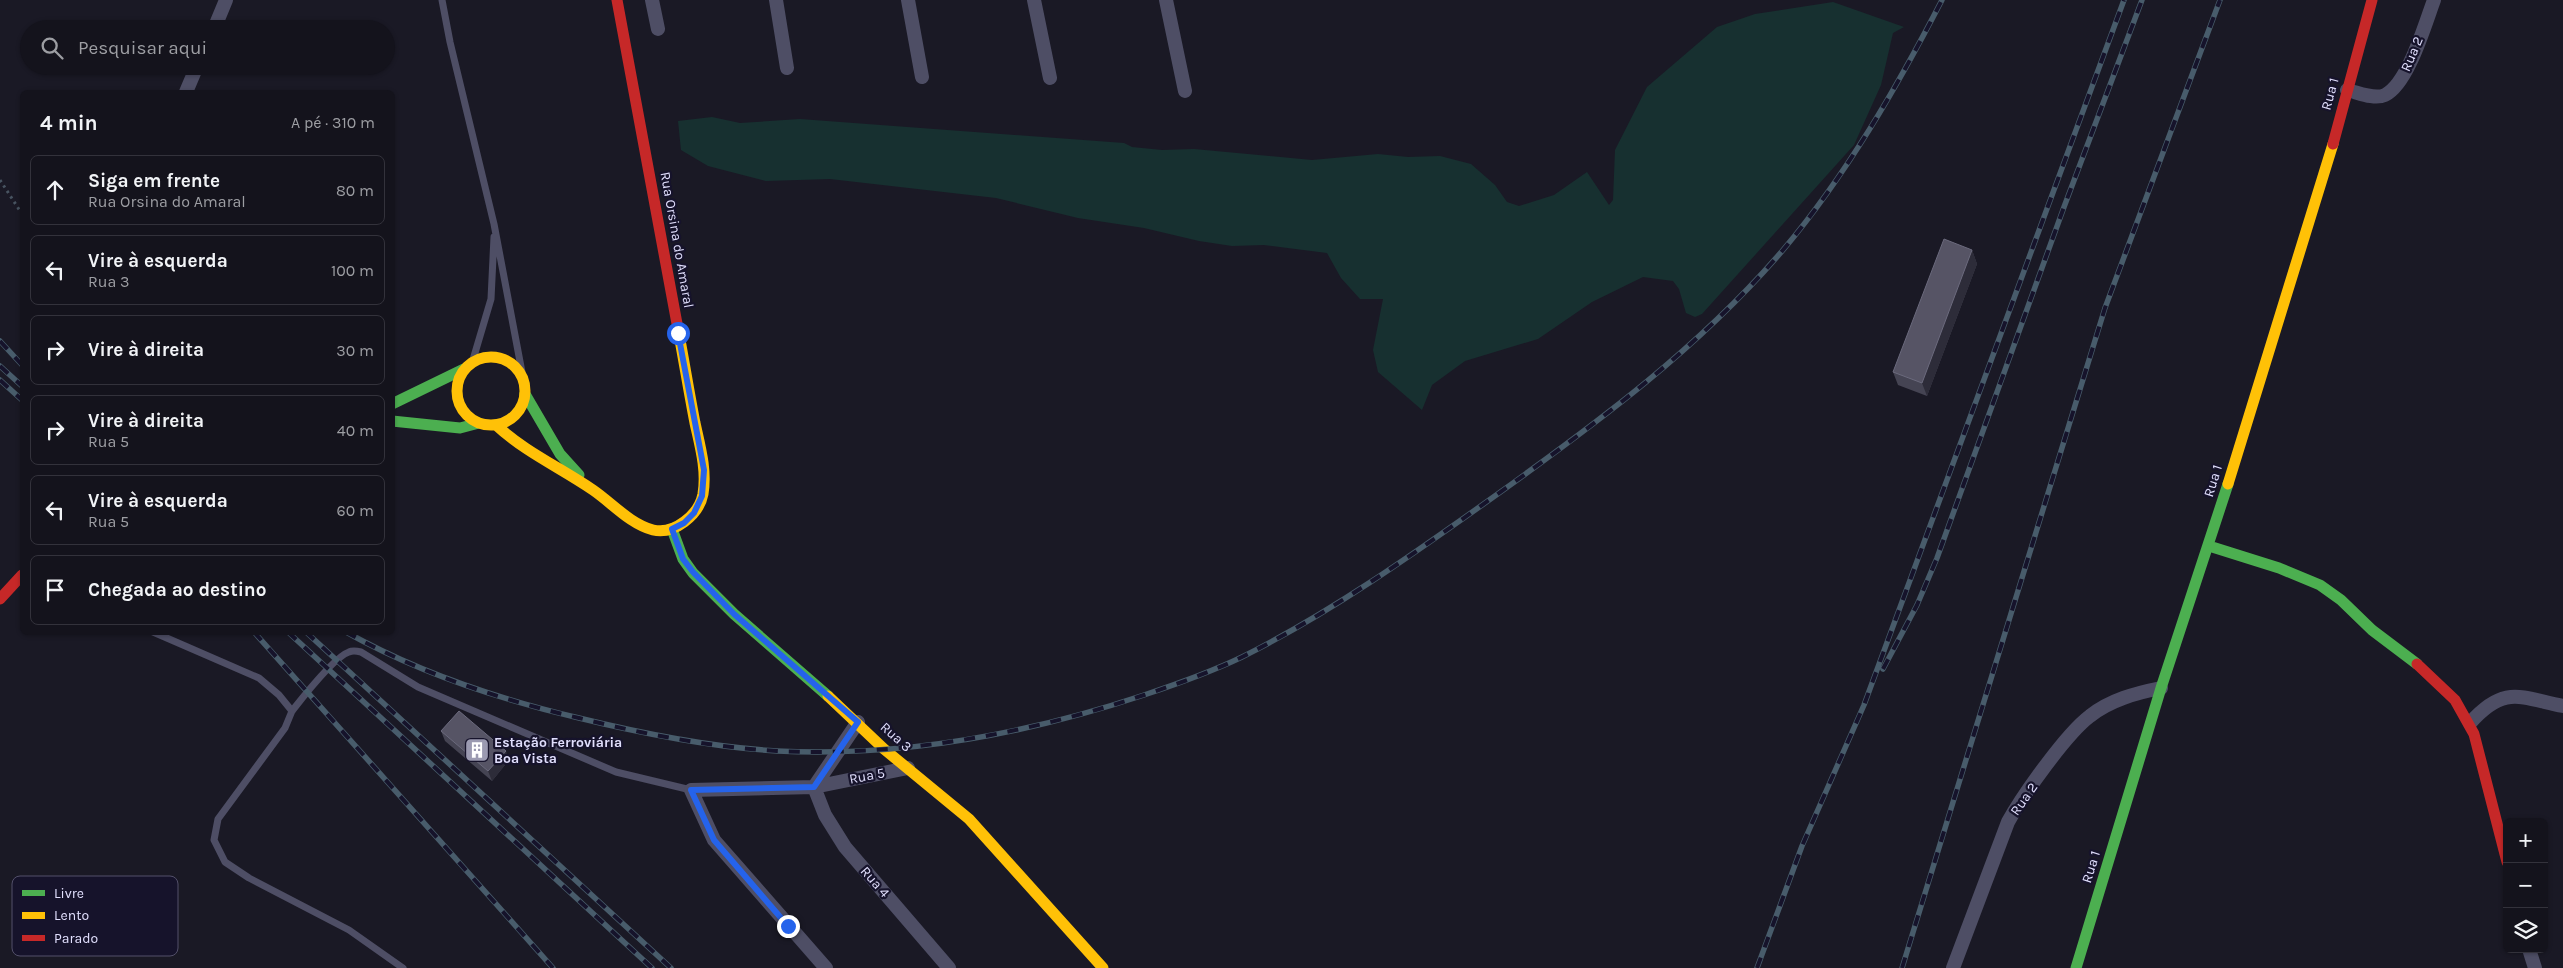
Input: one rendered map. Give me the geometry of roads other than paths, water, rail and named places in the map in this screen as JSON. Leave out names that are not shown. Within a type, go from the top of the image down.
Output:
[{"type":"street","points":[[218,20],[226,0]]},
{"type":"street","name":"Rua Orsina do Amaral","points":[[617,0],[704,470],[702,496],[694,513],[684,523],[672,529]]},
{"type":"street","points":[[652,0],[658,28]]},
{"type":"street","points":[[776,0],[787,68]]},
{"type":"street","points":[[908,0],[922,77]]},
{"type":"street","points":[[1034,0],[1050,78]]},
{"type":"street","points":[[1166,0],[1185,91]]},
{"type":"street","name":"Rua 1","points":[[2076,968],[2161,688],[2209,546],[2321,184],[2372,0]]},
{"type":"street","name":"Rua 2","points":[[2347,90],[2374,96],[2384,95],[2396,86],[2404,74],[2434,0]]},
{"type":"street","points":[[187,90],[194,75]]},
{"type":"street","points":[[395,402],[482,358],[494,357],[505,360],[515,367],[522,376],[525,391],[560,454],[592,489]]},
{"type":"street","points":[[468,366],[458,381],[457,394],[460,406],[468,417],[479,423]]},
{"type":"street","points":[[395,421],[460,428],[479,423],[496,425],[512,418],[519,411],[525,391]]},
{"type":"street","points":[[496,425],[513,442],[592,489],[648,529],[672,529]]},
{"type":"street","name":"Rua 3","points":[[672,529],[683,559],[693,572],[734,614],[858,722],[884,749],[969,819],[1103,968]]},
{"type":"street","points":[[2209,546],[2301,576],[2323,586],[2373,630],[2426,669],[2455,699],[2470,723],[2478,746],[2503,846]]},
{"type":"street","points":[[0,581],[20,571]]},
{"type":"street","points":[[0,599],[20,577]]},
{"type":"street","name":"Rua 2","points":[[1953,968],[2008,822],[2019,802],[2066,741],[2089,717],[2108,704],[2139,692],[2161,688]]},
{"type":"street","points":[[2470,723],[2486,706],[2506,697],[2518,695],[2563,706]]},
{"type":"street","points":[[814,787],[858,722]]},
{"type":"street","name":"Rua 5","points":[[691,790],[814,787],[908,768]]},
{"type":"street","name":"Rua 4","points":[[814,787],[844,847],[949,968]]},
{"type":"street","points":[[691,790],[714,840],[826,968]]},
{"type":"street","points":[[2530,953],[2535,968]]},
{"type":"lane","points":[[442,0],[450,42],[494,224],[525,391]]},
{"type":"lane","points":[[468,366],[490,299],[494,224]]},
{"type":"lane","points":[[159,635],[259,678],[292,711]]},
{"type":"lane","points":[[403,968],[349,930],[249,878],[225,862],[214,840],[218,819],[285,728],[292,711],[307,691],[343,654],[351,651],[361,652],[418,687],[616,772],[691,790]]},
{"type":"railway","points":[[352,635],[430,672],[489,693],[549,711],[702,743],[777,751],[870,750],[963,740],[1055,721],[1100,709],[1206,673],[1242,657],[1307,622],[1401,562],[1492,498],[1608,412],[1682,352],[1717,320],[1783,250],[1829,191],[1889,97],[1942,0]]},
{"type":"railway","points":[[1757,968],[1802,846],[1864,705],[2124,0]]},
{"type":"railway","points":[[1883,669],[1917,605],[1937,558],[2064,207],[2142,0]]},
{"type":"railway","points":[[1902,968],[2105,308],[2220,0]]},
{"type":"railway","points":[[0,341],[20,363]]},
{"type":"railway","points":[[0,366],[20,384]]},
{"type":"railway","points":[[0,380],[20,398]]},
{"type":"railway","points":[[257,635],[553,968]]},
{"type":"railway","points":[[291,635],[652,968]]},
{"type":"railway","points":[[309,635],[671,968]]},
{"type":"place","name":"Estação Ferroviária Boa Vista","points":[[477,750]]}]
